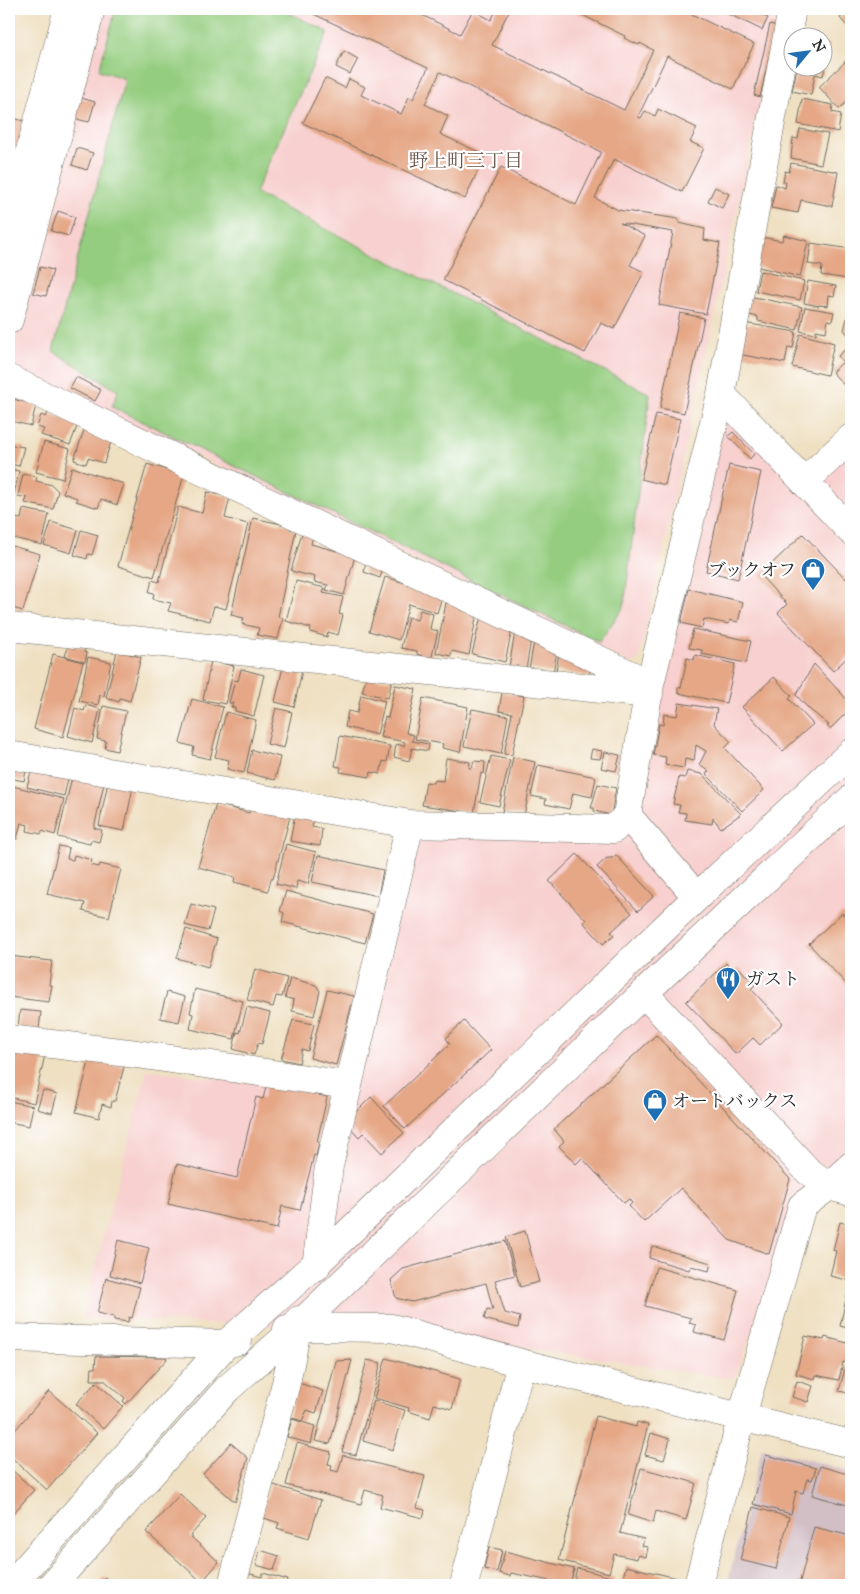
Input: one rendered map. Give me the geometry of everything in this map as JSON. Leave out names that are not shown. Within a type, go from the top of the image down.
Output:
[{"type":"street","points":[[9,229],[68,9]]},
{"type":"street","points":[[9,320],[92,9]]},
{"type":"street","points":[[9,755],[410,824],[614,830],[627,815],[649,689],[721,394],[789,10]]},
{"type":"street","points":[[9,379],[649,689]]},
{"type":"street","points":[[721,394],[851,531]]},
{"type":"street","points":[[804,482],[851,438]]},
{"type":"street","points":[[9,627],[649,689]]},
{"type":"street","points":[[11,1585],[226,1344],[318,1262],[697,897],[851,753]]},
{"type":"street","points":[[52,1585],[227,1389],[297,1326],[644,993],[851,799]]},
{"type":"street","points":[[627,815],[697,897]]},
{"type":"street","points":[[232,1585],[286,1383],[297,1326],[318,1262],[329,1166],[410,824]]},
{"type":"street","points":[[644,993],[808,1171],[840,1189]]},
{"type":"street","points":[[9,1039],[137,1054],[347,1085]]},
{"type":"street","points":[[698,1585],[742,1416],[802,1206],[840,1189],[851,1166]]},
{"type":"street","points":[[9,1338],[226,1344],[297,1326],[392,1328],[521,1363],[851,1444]]},
{"type":"street","points":[[464,1585],[521,1363]]},
{"type":"shaded area","points":[[100,9],[764,9],[779,16],[639,659],[632,664],[9,366]]},
{"type":"shaded area","points":[[720,385],[805,482],[851,438],[851,1164],[795,1217],[734,1379],[410,1331],[82,1318],[147,1070],[333,1094],[404,825],[626,829]]},
{"type":"shaded area","points":[[762,1448],[851,1471],[851,1585],[727,1585]]},
{"type":"green space","points":[[116,9],[281,9],[328,32],[255,193],[650,394],[624,607],[599,642],[112,407],[118,391],[53,351],[125,79],[99,70]]},
{"type":"building","points":[[303,9],[410,9],[460,34],[473,10],[491,20],[497,9],[510,9],[492,45],[624,110],[653,50],[624,38],[625,36],[570,9],[681,9],[754,44],[733,89],[667,56],[638,117],[641,118],[645,111],[655,116],[658,109],[697,128],[690,142],[704,148],[682,192],[614,159],[595,198],[618,210],[679,219],[679,223],[705,229],[704,240],[720,243],[706,314],[659,305],[673,232],[620,223],[645,236],[630,265],[644,272],[614,329],[601,323],[585,353],[443,280],[501,167],[576,205],[601,152],[440,72],[425,104],[448,116],[440,134],[485,155],[465,199],[303,123],[325,78],[345,88],[349,79],[365,87],[361,95],[401,114],[409,97],[413,99],[428,68]]},
{"type":"building","points":[[718,9],[749,9],[768,18],[762,30]]},
{"type":"building","points":[[851,9],[851,31],[840,18]]},
{"type":"building","points":[[770,24],[776,26],[760,97],[754,95]]},
{"type":"building","points":[[344,51],[358,59],[350,74],[336,67]]},
{"type":"building","points":[[851,56],[851,98],[839,109],[819,87],[828,78],[832,78],[832,74]]},
{"type":"building","points":[[795,78],[814,78],[811,95],[792,91]]},
{"type":"building","points":[[78,97],[95,102],[89,122],[72,118]]},
{"type":"building","points":[[802,99],[833,105],[832,112],[841,114],[838,132],[798,124]]},
{"type":"building","points":[[9,117],[24,121],[20,159],[11,156],[9,163]]},
{"type":"building","points":[[800,129],[828,134],[821,164],[791,158],[793,138],[798,139]]},
{"type":"building","points":[[77,148],[93,153],[87,170],[72,165]]},
{"type":"building","points":[[791,163],[838,172],[832,206],[801,200],[798,213],[771,208],[776,185],[785,188],[786,182],[783,182],[785,171],[789,172]]},
{"type":"building","points":[[715,187],[729,194],[722,208],[708,201]]},
{"type":"building","points":[[58,211],[75,217],[69,236],[51,231]]},
{"type":"building","points":[[784,235],[808,241],[800,277],[755,266],[762,237],[782,241]]},
{"type":"building","points":[[811,243],[851,249],[848,279],[821,275],[822,266],[808,264]]},
{"type":"building","points":[[40,267],[53,270],[46,296],[33,293]]},
{"type":"building","points":[[760,271],[804,281],[800,300],[756,291]]},
{"type":"building","points":[[808,281],[836,286],[834,296],[829,295],[828,306],[804,303]]},
{"type":"building","points":[[749,296],[802,307],[797,330],[758,321],[758,317],[745,314]]},
{"type":"building","points":[[805,307],[834,312],[832,321],[828,320],[826,332],[816,330],[816,334],[800,331]]},
{"type":"building","points":[[680,313],[704,318],[684,413],[660,408]]},
{"type":"building","points":[[851,314],[851,338],[844,330],[847,318]]},
{"type":"building","points":[[744,323],[796,332],[793,348],[788,347],[785,363],[738,354]]},
{"type":"building","points":[[800,334],[834,343],[827,375],[792,367]]},
{"type":"building","points":[[851,344],[851,393],[832,372],[843,362],[838,356]]},
{"type":"building","points":[[76,377],[101,390],[95,401],[70,388]]},
{"type":"building","points":[[9,398],[36,405],[31,426],[11,421],[12,418],[9,417]]},
{"type":"building","points":[[48,413],[78,424],[70,445],[41,435],[44,429],[37,427],[41,415],[46,417]]},
{"type":"building","points":[[656,414],[680,419],[665,485],[641,479]]},
{"type":"building","points":[[84,430],[108,438],[107,441],[111,442],[104,463],[88,458],[86,464],[74,460]]},
{"type":"building","points":[[733,432],[754,454],[750,459],[728,436]]},
{"type":"building","points":[[9,442],[12,445],[24,447],[19,466],[9,464]]},
{"type":"building","points":[[44,442],[70,449],[63,479],[36,472]]},
{"type":"building","points":[[147,464],[184,475],[154,577],[118,566]]},
{"type":"building","points":[[729,465],[761,472],[738,579],[706,571]]},
{"type":"building","points":[[72,467],[124,484],[117,505],[101,499],[98,508],[76,501],[77,498],[63,493]]},
{"type":"building","points":[[9,469],[19,471],[14,494],[9,493]]},
{"type":"building","points":[[23,474],[37,477],[36,481],[52,485],[58,491],[53,509],[25,503],[27,498],[18,496]]},
{"type":"building","points":[[207,492],[230,497],[225,518],[248,524],[226,609],[214,606],[210,621],[168,611],[171,603],[153,599],[154,593],[149,592],[152,580],[159,582],[178,507],[202,513]]},
{"type":"building","points":[[23,509],[49,514],[42,545],[9,537],[11,525],[13,525],[15,518],[21,519]]},
{"type":"building","points":[[253,518],[291,526],[290,529],[296,530],[278,617],[283,618],[278,639],[257,635],[259,628],[242,624],[244,618],[231,615]]},
{"type":"building","points":[[51,522],[78,530],[71,553],[44,545]]},
{"type":"building","points":[[81,530],[98,535],[92,555],[88,554],[87,559],[74,555]]},
{"type":"building","points":[[302,533],[313,536],[311,544],[355,556],[344,595],[326,590],[328,585],[314,582],[315,577],[291,571]]},
{"type":"building","name":"ブックオフ","points":[[803,534],[846,579],[849,575],[851,578],[851,654],[833,671],[778,613],[787,604],[760,575]]},
{"type":"building","points":[[9,545],[40,554],[23,611],[9,607]]},
{"type":"building","points":[[366,561],[383,569],[380,578],[364,572]]},
{"type":"building","points":[[385,577],[422,588],[422,591],[442,597],[437,613],[409,604],[399,640],[369,631]]},
{"type":"building","points":[[296,581],[325,588],[323,593],[343,597],[339,614],[343,615],[338,635],[328,632],[327,637],[310,632],[311,628],[286,621]]},
{"type":"building","points":[[689,589],[743,602],[738,622],[730,620],[729,624],[704,619],[702,628],[681,623]]},
{"type":"building","points":[[446,603],[461,605],[460,610],[477,613],[469,655],[452,651],[451,656],[436,653]]},
{"type":"building","points":[[420,610],[433,614],[430,629],[438,631],[431,660],[423,658],[423,656],[417,654],[417,651],[401,648],[408,617],[417,620]]},
{"type":"building","points":[[481,616],[512,630],[505,662],[472,654]]},
{"type":"building","points":[[693,629],[751,641],[746,663],[702,654],[702,650],[689,648]]},
{"type":"building","points":[[515,632],[531,639],[526,670],[509,667]]},
{"type":"building","points":[[534,641],[557,651],[553,673],[529,669]]},
{"type":"building","points":[[69,645],[86,648],[84,652],[87,653],[85,662],[65,656]]},
{"type":"building","points":[[117,651],[141,657],[130,701],[120,698],[119,702],[106,698]]},
{"type":"building","points":[[559,652],[590,666],[589,676],[556,671]]},
{"type":"building","points":[[53,654],[83,662],[63,737],[34,729]]},
{"type":"building","points":[[695,655],[735,664],[726,703],[678,693],[678,687],[681,688],[687,658],[694,660]]},
{"type":"building","points":[[88,657],[111,662],[104,696],[100,695],[98,705],[79,701]]},
{"type":"building","points":[[211,661],[234,666],[226,704],[203,700]]},
{"type":"building","points":[[814,664],[851,704],[851,708],[830,729],[827,726],[829,725],[809,709],[796,695]]},
{"type":"building","points":[[283,667],[302,671],[294,707],[275,702]]},
{"type":"building","points":[[241,669],[264,675],[254,716],[235,711],[235,708],[231,707],[233,703],[229,703],[235,680],[238,681]]},
{"type":"building","points":[[774,677],[792,696],[789,699],[813,724],[783,751],[742,707]]},
{"type":"building","points":[[366,678],[392,680],[388,698],[362,692]]},
{"type":"building","points":[[395,685],[416,689],[406,733],[414,735],[412,741],[429,744],[428,751],[412,748],[409,761],[394,757],[396,744],[404,746],[405,742],[380,737],[385,717],[388,718]]},
{"type":"building","points":[[502,692],[524,696],[512,755],[504,754],[512,713],[499,711]]},
{"type":"building","points":[[361,695],[385,701],[377,735],[345,727],[348,711],[357,713]]},
{"type":"building","points":[[423,698],[468,707],[460,752],[442,748],[443,744],[415,739]]},
{"type":"building","points":[[192,699],[223,707],[210,759],[192,755],[194,747],[180,743]]},
{"type":"building","points":[[679,703],[717,709],[714,724],[731,742],[725,748],[764,790],[742,811],[706,774],[709,771],[699,765],[706,751],[696,745],[694,761],[685,759],[684,768],[665,765],[666,757],[653,755],[659,724],[663,725],[664,714],[677,716]]},
{"type":"building","points":[[86,705],[100,709],[92,743],[68,736],[75,708],[84,711]]},
{"type":"building","points":[[103,706],[126,711],[117,751],[105,748],[106,741],[97,739]]},
{"type":"building","points":[[276,708],[292,712],[284,748],[267,744]]},
{"type":"building","points":[[472,709],[508,716],[501,754],[464,746]]},
{"type":"building","points":[[226,712],[256,720],[244,773],[227,769],[229,760],[215,757]]},
{"type":"building","points":[[340,736],[390,746],[387,762],[383,761],[380,774],[371,772],[370,777],[340,772],[341,767],[335,766]]},
{"type":"building","points":[[592,749],[602,751],[600,759],[590,758]]},
{"type":"building","points":[[252,750],[280,757],[275,780],[247,773]]},
{"type":"building","points":[[605,752],[620,755],[616,771],[601,768]]},
{"type":"building","points":[[491,756],[510,760],[499,806],[480,802]]},
{"type":"building","points":[[513,757],[535,762],[524,816],[502,812]]},
{"type":"building","points":[[446,758],[470,762],[469,768],[472,768],[474,761],[485,762],[484,774],[481,773],[474,813],[422,805],[426,782],[433,783],[434,780],[443,781]]},
{"type":"building","points":[[538,765],[596,777],[592,797],[573,793],[569,809],[545,804],[546,799],[531,796]]},
{"type":"building","points":[[11,768],[26,771],[24,781],[9,778]]},
{"type":"building","points":[[31,771],[68,779],[64,796],[27,787]]},
{"type":"building","points":[[687,771],[702,774],[741,814],[721,828],[713,818],[712,824],[685,820],[686,813],[678,812],[680,805],[673,804],[679,777],[685,778]]},
{"type":"building","points":[[72,777],[104,784],[94,828],[102,830],[99,842],[91,840],[90,844],[58,837]]},
{"type":"building","points":[[108,782],[133,787],[124,831],[99,826]]},
{"type":"building","points":[[598,784],[616,788],[611,815],[594,811],[594,808],[591,808]]},
{"type":"building","points":[[9,785],[64,799],[55,835],[42,831],[41,834],[27,831],[28,825],[21,823],[17,839],[9,837]]},
{"type":"building","points":[[216,804],[249,813],[250,806],[290,817],[268,891],[234,882],[235,877],[198,867]]},
{"type":"building","points":[[295,814],[314,818],[312,827],[322,829],[320,846],[290,841]]},
{"type":"building","points":[[286,844],[316,852],[308,884],[297,881],[296,889],[276,884]]},
{"type":"building","points":[[59,846],[69,848],[67,859],[73,860],[74,855],[92,860],[91,865],[99,867],[100,864],[121,869],[109,917],[83,911],[85,903],[47,894]]},
{"type":"building","points":[[577,854],[632,913],[611,932],[614,935],[603,944],[584,923],[586,920],[549,881]]},
{"type":"building","points":[[318,855],[383,870],[378,896],[312,882]]},
{"type":"building","points":[[616,855],[654,896],[638,911],[597,867],[607,858],[612,858]]},
{"type":"building","points":[[286,891],[373,914],[365,943],[282,922],[284,913],[280,911]]},
{"type":"building","points":[[191,904],[214,910],[208,931],[185,925]]},
{"type":"building","points":[[842,913],[851,923],[851,989],[809,944]]},
{"type":"building","points":[[186,929],[217,939],[208,967],[177,958]]},
{"type":"building","points":[[9,956],[52,961],[49,985],[52,985],[49,1002],[9,997]]},
{"type":"building","points":[[726,963],[734,973],[739,968],[755,985],[751,989],[783,1023],[760,1045],[753,1038],[736,1054],[686,1002]]},
{"type":"building","points":[[255,969],[287,978],[282,997],[276,996],[273,1007],[247,1000]]},
{"type":"building","points":[[290,978],[316,985],[320,991],[314,1016],[292,1011],[294,1000],[285,997]]},
{"type":"building","points":[[195,989],[243,1001],[234,1039],[190,1029],[193,1014],[190,1013]]},
{"type":"building","points":[[327,990],[354,996],[336,1065],[310,1058]]},
{"type":"building","points":[[167,992],[185,997],[179,1022],[160,1018]]},
{"type":"building","points":[[247,1007],[270,1013],[262,1044],[258,1043],[254,1055],[233,1049],[237,1032],[240,1033]]},
{"type":"building","points":[[20,1010],[41,1012],[39,1030],[18,1028]]},
{"type":"building","points":[[293,1020],[314,1024],[308,1051],[302,1049],[299,1063],[281,1059]]},
{"type":"building","points":[[464,1021],[491,1050],[405,1129],[384,1106],[450,1044],[446,1038]]},
{"type":"building","points":[[656,1035],[790,1179],[769,1254],[729,1240],[681,1188],[644,1222],[629,1206],[632,1203],[629,1199],[624,1203],[582,1158],[576,1164],[559,1146],[564,1141],[554,1129]]},
{"type":"building","points":[[9,1050],[45,1055],[34,1103],[9,1097]]},
{"type":"building","points":[[90,1058],[124,1067],[115,1101],[112,1101],[111,1107],[102,1104],[99,1118],[76,1112]]},
{"type":"building","points":[[267,1083],[327,1097],[317,1142],[319,1142],[316,1156],[314,1155],[300,1210],[282,1206],[277,1229],[168,1204],[177,1164],[237,1178],[256,1097],[263,1099]]},
{"type":"building","points":[[43,1090],[57,1094],[52,1113],[37,1109]]},
{"type":"building","points":[[371,1097],[404,1133],[382,1153],[363,1133],[359,1137],[349,1126],[353,1115]]},
{"type":"building","points":[[9,1101],[33,1106],[29,1126],[9,1122]]},
{"type":"building","points":[[840,1222],[851,1225],[851,1281],[830,1276],[836,1251],[833,1250]]},
{"type":"building","points":[[525,1231],[539,1282],[520,1287],[506,1237]]},
{"type":"building","points":[[118,1240],[149,1248],[140,1283],[110,1275]]},
{"type":"building","points":[[505,1241],[515,1275],[495,1280],[505,1313],[520,1317],[518,1328],[484,1319],[487,1309],[493,1310],[486,1283],[412,1302],[396,1298],[391,1280],[403,1269]]},
{"type":"building","points":[[652,1246],[711,1263],[709,1271],[691,1266],[689,1270],[649,1258]]},
{"type":"building","points":[[656,1267],[738,1290],[724,1340],[694,1332],[696,1325],[689,1323],[691,1318],[645,1306]]},
{"type":"building","points":[[106,1278],[140,1287],[132,1318],[129,1317],[128,1322],[114,1320],[114,1317],[97,1313]]},
{"type":"building","points":[[849,1286],[851,1287],[851,1329],[840,1326]]},
{"type":"building","points":[[805,1336],[824,1340],[825,1337],[851,1344],[851,1364],[843,1362],[839,1380],[816,1375],[815,1379],[796,1374]]},
{"type":"building","points":[[96,1356],[166,1357],[167,1359],[126,1404],[123,1401],[125,1398],[104,1380],[91,1380]]},
{"type":"building","points":[[386,1358],[460,1379],[452,1409],[434,1404],[430,1418],[408,1411],[409,1408],[374,1398]]},
{"type":"building","points":[[352,1360],[330,1444],[315,1441],[336,1361]]},
{"type":"building","points":[[367,1360],[381,1363],[356,1455],[342,1452]]},
{"type":"building","points":[[846,1365],[851,1367],[851,1382],[848,1393],[839,1391]]},
{"type":"building","points":[[797,1381],[813,1386],[808,1402],[792,1397]]},
{"type":"building","points":[[96,1382],[123,1406],[103,1429],[76,1404]]},
{"type":"building","points":[[299,1383],[323,1391],[316,1413],[307,1410],[302,1421],[289,1417]]},
{"type":"building","points":[[49,1391],[97,1433],[47,1490],[9,1455],[9,1437]]},
{"type":"building","points":[[374,1401],[405,1410],[393,1450],[363,1441]]},
{"type":"building","points":[[596,1416],[636,1427],[637,1422],[648,1425],[620,1533],[644,1539],[642,1546],[648,1547],[646,1557],[638,1555],[637,1559],[614,1554],[609,1573],[559,1560]]},
{"type":"building","points":[[292,1419],[315,1426],[311,1444],[287,1437]]},
{"type":"building","points":[[651,1433],[670,1439],[664,1460],[645,1455]]},
{"type":"building","points":[[231,1443],[248,1458],[235,1502],[203,1474]]},
{"type":"building","points":[[297,1443],[331,1452],[328,1464],[332,1465],[331,1470],[338,1472],[343,1455],[425,1476],[417,1508],[425,1510],[423,1518],[380,1507],[383,1495],[365,1490],[361,1504],[286,1485]]},
{"type":"building","points":[[766,1455],[816,1468],[812,1480],[807,1479],[803,1493],[796,1491],[791,1514],[753,1504]]},
{"type":"building","points":[[820,1466],[851,1475],[851,1506],[812,1495]]},
{"type":"building","points":[[10,1468],[34,1490],[9,1518],[9,1470]]},
{"type":"building","points":[[641,1468],[696,1483],[686,1520],[656,1511],[653,1523],[628,1515]]},
{"type":"building","points":[[271,1484],[321,1500],[309,1538],[277,1528],[279,1523],[261,1517]]},
{"type":"building","points":[[180,1494],[206,1518],[190,1536],[219,1562],[202,1582],[146,1532]]},
{"type":"building","points":[[753,1507],[789,1517],[776,1569],[740,1560]]},
{"type":"building","points":[[814,1527],[851,1536],[851,1585],[799,1585]]},
{"type":"building","points":[[489,1547],[502,1550],[497,1572],[484,1569]]},
{"type":"building","points":[[260,1550],[279,1556],[274,1570],[256,1565]]},
{"type":"building","points":[[505,1551],[574,1569],[570,1585],[511,1573],[510,1576],[499,1573]]},
{"type":"building","points":[[626,1566],[677,1578],[676,1585],[621,1585]]},
{"type":"building","points":[[577,1568],[615,1578],[613,1585],[573,1585]]},
{"type":"building","points":[[247,1573],[262,1577],[263,1573],[288,1580],[287,1583],[292,1585],[244,1585]]},
{"type":"building","points":[[105,1577],[114,1585],[98,1585]]},
{"type":"place","name":"ブックオフ","points":[[813,591]]},
{"type":"place","name":"ガスト","points":[[728,1000]]},
{"type":"place","name":"オートバックス","points":[[655,1122]]},
{"type":"district","name":"野上町三丁目","points":[[466,160]]}]
